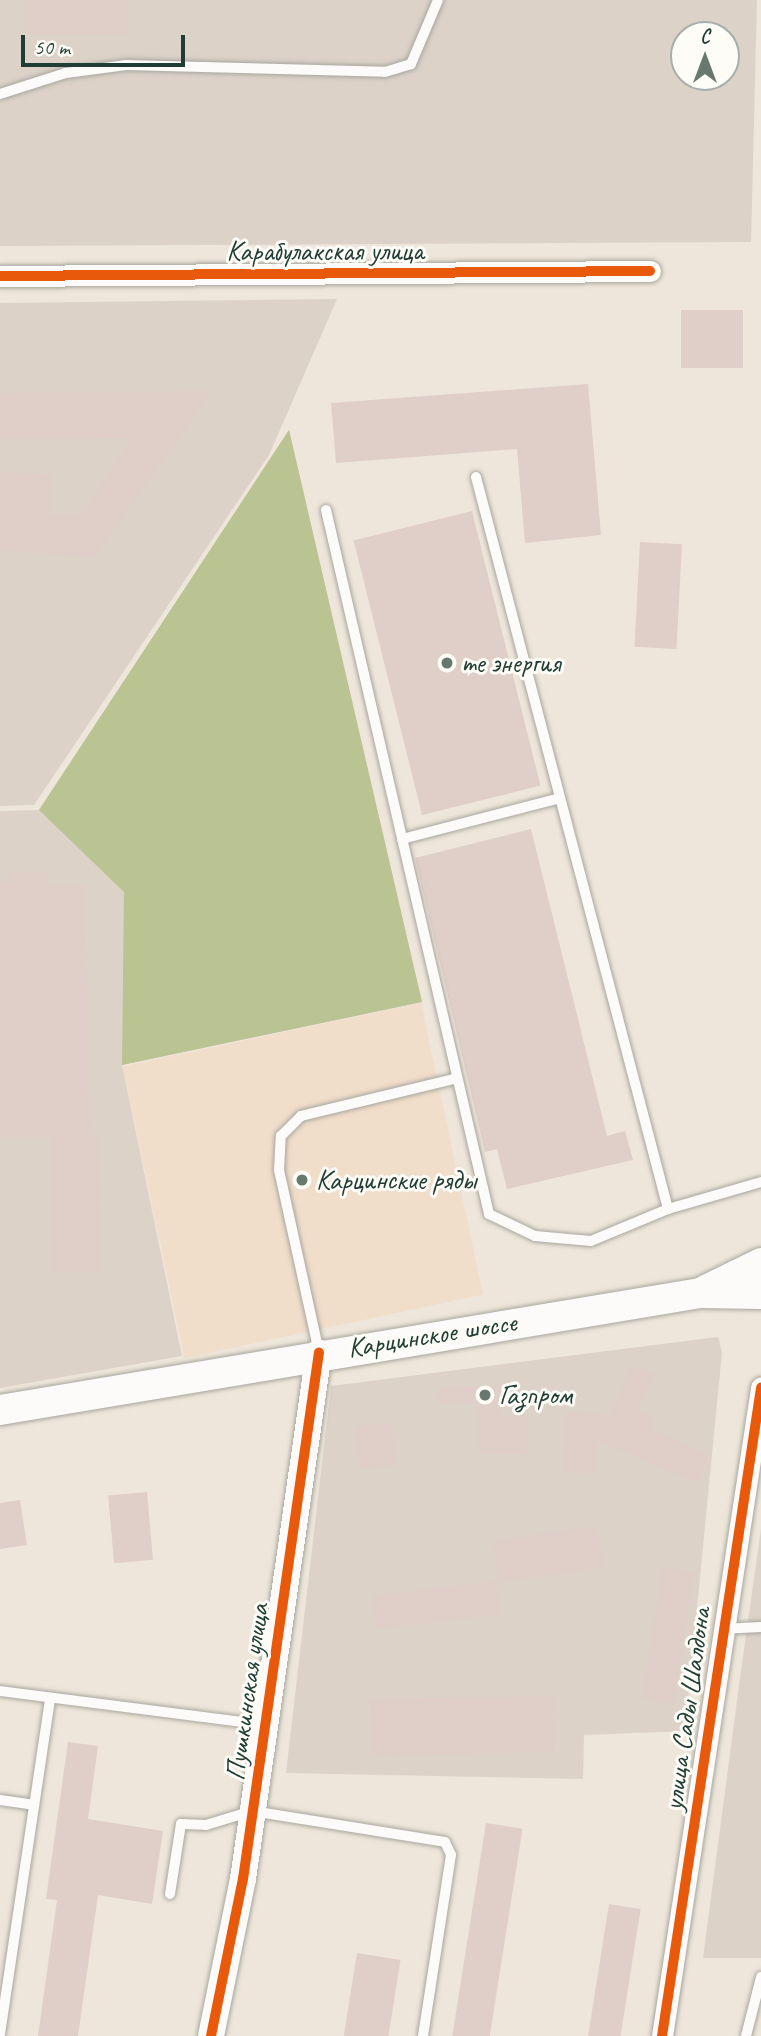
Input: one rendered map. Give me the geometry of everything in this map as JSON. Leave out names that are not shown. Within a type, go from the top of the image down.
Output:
[{"type":"main road","name":"Карцинское шоссе","points":[[700,1293],[761,1263]]},
{"type":"main road","name":"Карцинское шоссе","points":[[0,1410],[319,1352],[700,1293],[761,1294]]},
{"type":"street","name":"Карабулакская улица","points":[[0,276],[650,271]]},
{"type":"street","name":"Пушкинская улица","points":[[211,2036],[253,1811],[319,1352]]},
{"type":"street","name":"улица Сады Шалдона","points":[[662,2036],[721,1629],[761,1388]]},
{"type":"lane","points":[[0,94],[66,73],[126,65],[385,72],[411,64],[438,0]]},
{"type":"lane","points":[[476,478],[668,1209]]},
{"type":"lane","points":[[326,510],[454,1079],[489,1214],[535,1236],[591,1241],[668,1209],[761,1182]]},
{"type":"lane","points":[[402,839],[560,798]]},
{"type":"lane","points":[[319,1352],[279,1170],[281,1136],[301,1116],[454,1079]]},
{"type":"lane","points":[[721,1629],[761,1627]]},
{"type":"lane","points":[[0,1691],[265,1725]]},
{"type":"lane","points":[[0,2034],[50,1698]]},
{"type":"lane","points":[[0,1800],[34,1805]]},
{"type":"lane","points":[[170,1894],[181,1824],[206,1825],[253,1811],[445,1842],[451,1854],[423,2036]]},
{"type":"lane","points":[[761,1977],[747,2031],[761,2028]]},
{"type":"shaded area","points":[[0,0],[757,0],[751,242],[0,246]]},
{"type":"shaded area","points":[[337,299],[269,455],[34,805],[0,806],[0,303]]},
{"type":"shaded area","points":[[289,430],[422,1002],[122,1065],[182,1356],[0,1388],[0,811],[39,810]]},
{"type":"shaded area","name":"Карцинские ряды","points":[[421,1003],[483,1294],[185,1358],[123,1066]]},
{"type":"shaded area","points":[[718,1337],[722,1352],[685,1731],[584,1735],[583,1779],[286,1773],[331,1386]]},
{"type":"shaded area","points":[[761,1529],[761,1958],[703,1958],[740,1678]]},
{"type":"green space","points":[[289,430],[422,1002],[122,1065],[124,892],[39,810]]},
{"type":"building","points":[[25,0],[128,0],[128,34],[25,34]]},
{"type":"building","points":[[681,310],[743,310],[743,368],[681,368]]},
{"type":"building","points":[[588,384],[601,535],[525,543],[517,449],[336,463],[331,403]]},
{"type":"building","points":[[212,391],[94,557],[0,550],[0,472],[51,475],[49,515],[83,515],[132,438],[0,439],[0,393]]},
{"type":"building","name":"те энергия","points":[[472,511],[540,786],[422,815],[354,541]]},
{"type":"building","points":[[640,542],[682,544],[676,649],[635,647]]},
{"type":"building","points":[[531,829],[607,1136],[625,1131],[633,1160],[507,1189],[497,1149],[485,1152],[415,858]]},
{"type":"building","points":[[47,872],[48,885],[85,885],[89,1136],[98,1136],[100,1271],[53,1272],[51,1137],[0,1137],[0,882],[7,882],[7,873]]},
{"type":"building","points":[[632,1365],[654,1374],[638,1411],[655,1418],[651,1429],[709,1456],[697,1483],[597,1440],[595,1474],[563,1472],[567,1412],[611,1415]]},
{"type":"building","points":[[502,1386],[502,1415],[527,1415],[527,1454],[479,1454],[478,1403],[438,1403],[438,1387]]},
{"type":"building","points":[[391,1423],[396,1465],[360,1469],[355,1427]]},
{"type":"building","points":[[147,1492],[153,1560],[114,1563],[108,1495]]},
{"type":"building","points":[[20,1500],[27,1545],[0,1549],[0,1503]]},
{"type":"building","points":[[597,1526],[603,1568],[499,1582],[493,1541]]},
{"type":"building","points":[[663,1568],[694,1573],[673,1704],[642,1699]]},
{"type":"building","points":[[496,1581],[500,1614],[377,1629],[373,1596]]},
{"type":"building","points":[[553,1696],[554,1752],[371,1755],[370,1699]]},
{"type":"building","points":[[68,1742],[98,1746],[88,1819],[163,1831],[152,1904],[98,1895],[78,2036],[38,2036],[57,1900],[46,1899]]},
{"type":"building","points":[[486,1823],[523,1829],[490,2036],[452,2036]]},
{"type":"building","points":[[609,1904],[641,1909],[620,2036],[588,2036]]},
{"type":"building","points":[[357,1953],[400,1960],[388,2036],[344,2036]]},
{"type":"cycle path","points":[[0,276],[650,271]]},
{"type":"cycle path","points":[[211,2036],[243,1879],[319,1352]]},
{"type":"cycle path","points":[[662,2036],[761,1388]]},
{"type":"place","name":"те энергия","points":[[447,663]]},
{"type":"place","name":"Карцинские ряды","points":[[302,1180]]},
{"type":"place","name":"Газпром","points":[[485,1395]]}]
